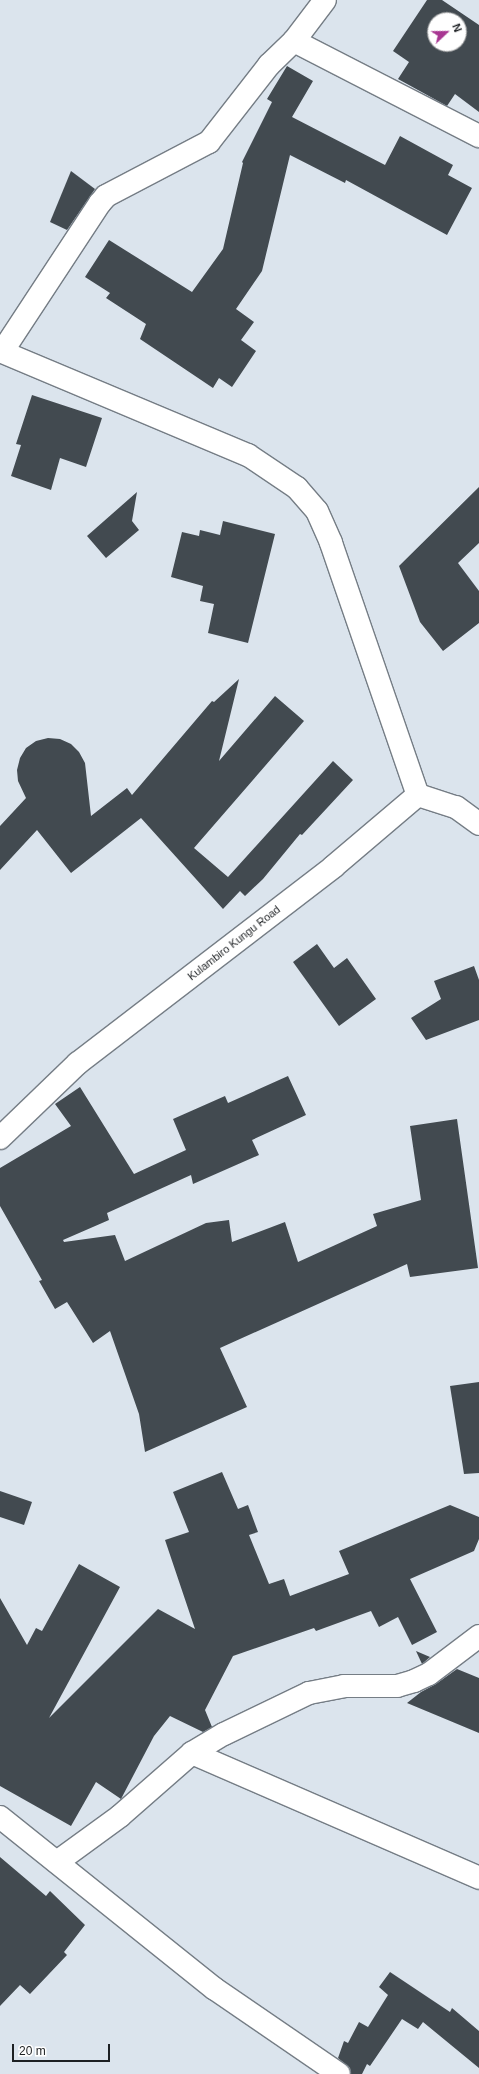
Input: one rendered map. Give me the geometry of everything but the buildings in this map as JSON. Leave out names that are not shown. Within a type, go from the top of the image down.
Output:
[{"type":"street","points":[[325,0],[294,41],[269,65],[209,142],[114,192],[103,200],[1,352],[248,455],[297,488],[316,512],[331,543],[418,795],[456,807],[479,824]]},
{"type":"street","points":[[294,41],[479,136]]},
{"type":"street","name":"Kulambiro Kungu Road","points":[[0,1138],[78,1063],[333,867],[418,795]]},
{"type":"street","points":[[57,1862],[120,1816],[192,1753],[224,1734],[309,1693],[344,1686],[397,1686],[414,1681],[429,1674],[479,1636]]},
{"type":"street","points":[[192,1753],[479,1878]]},
{"type":"street","points":[[0,1817],[215,1989],[339,2074]]}]
